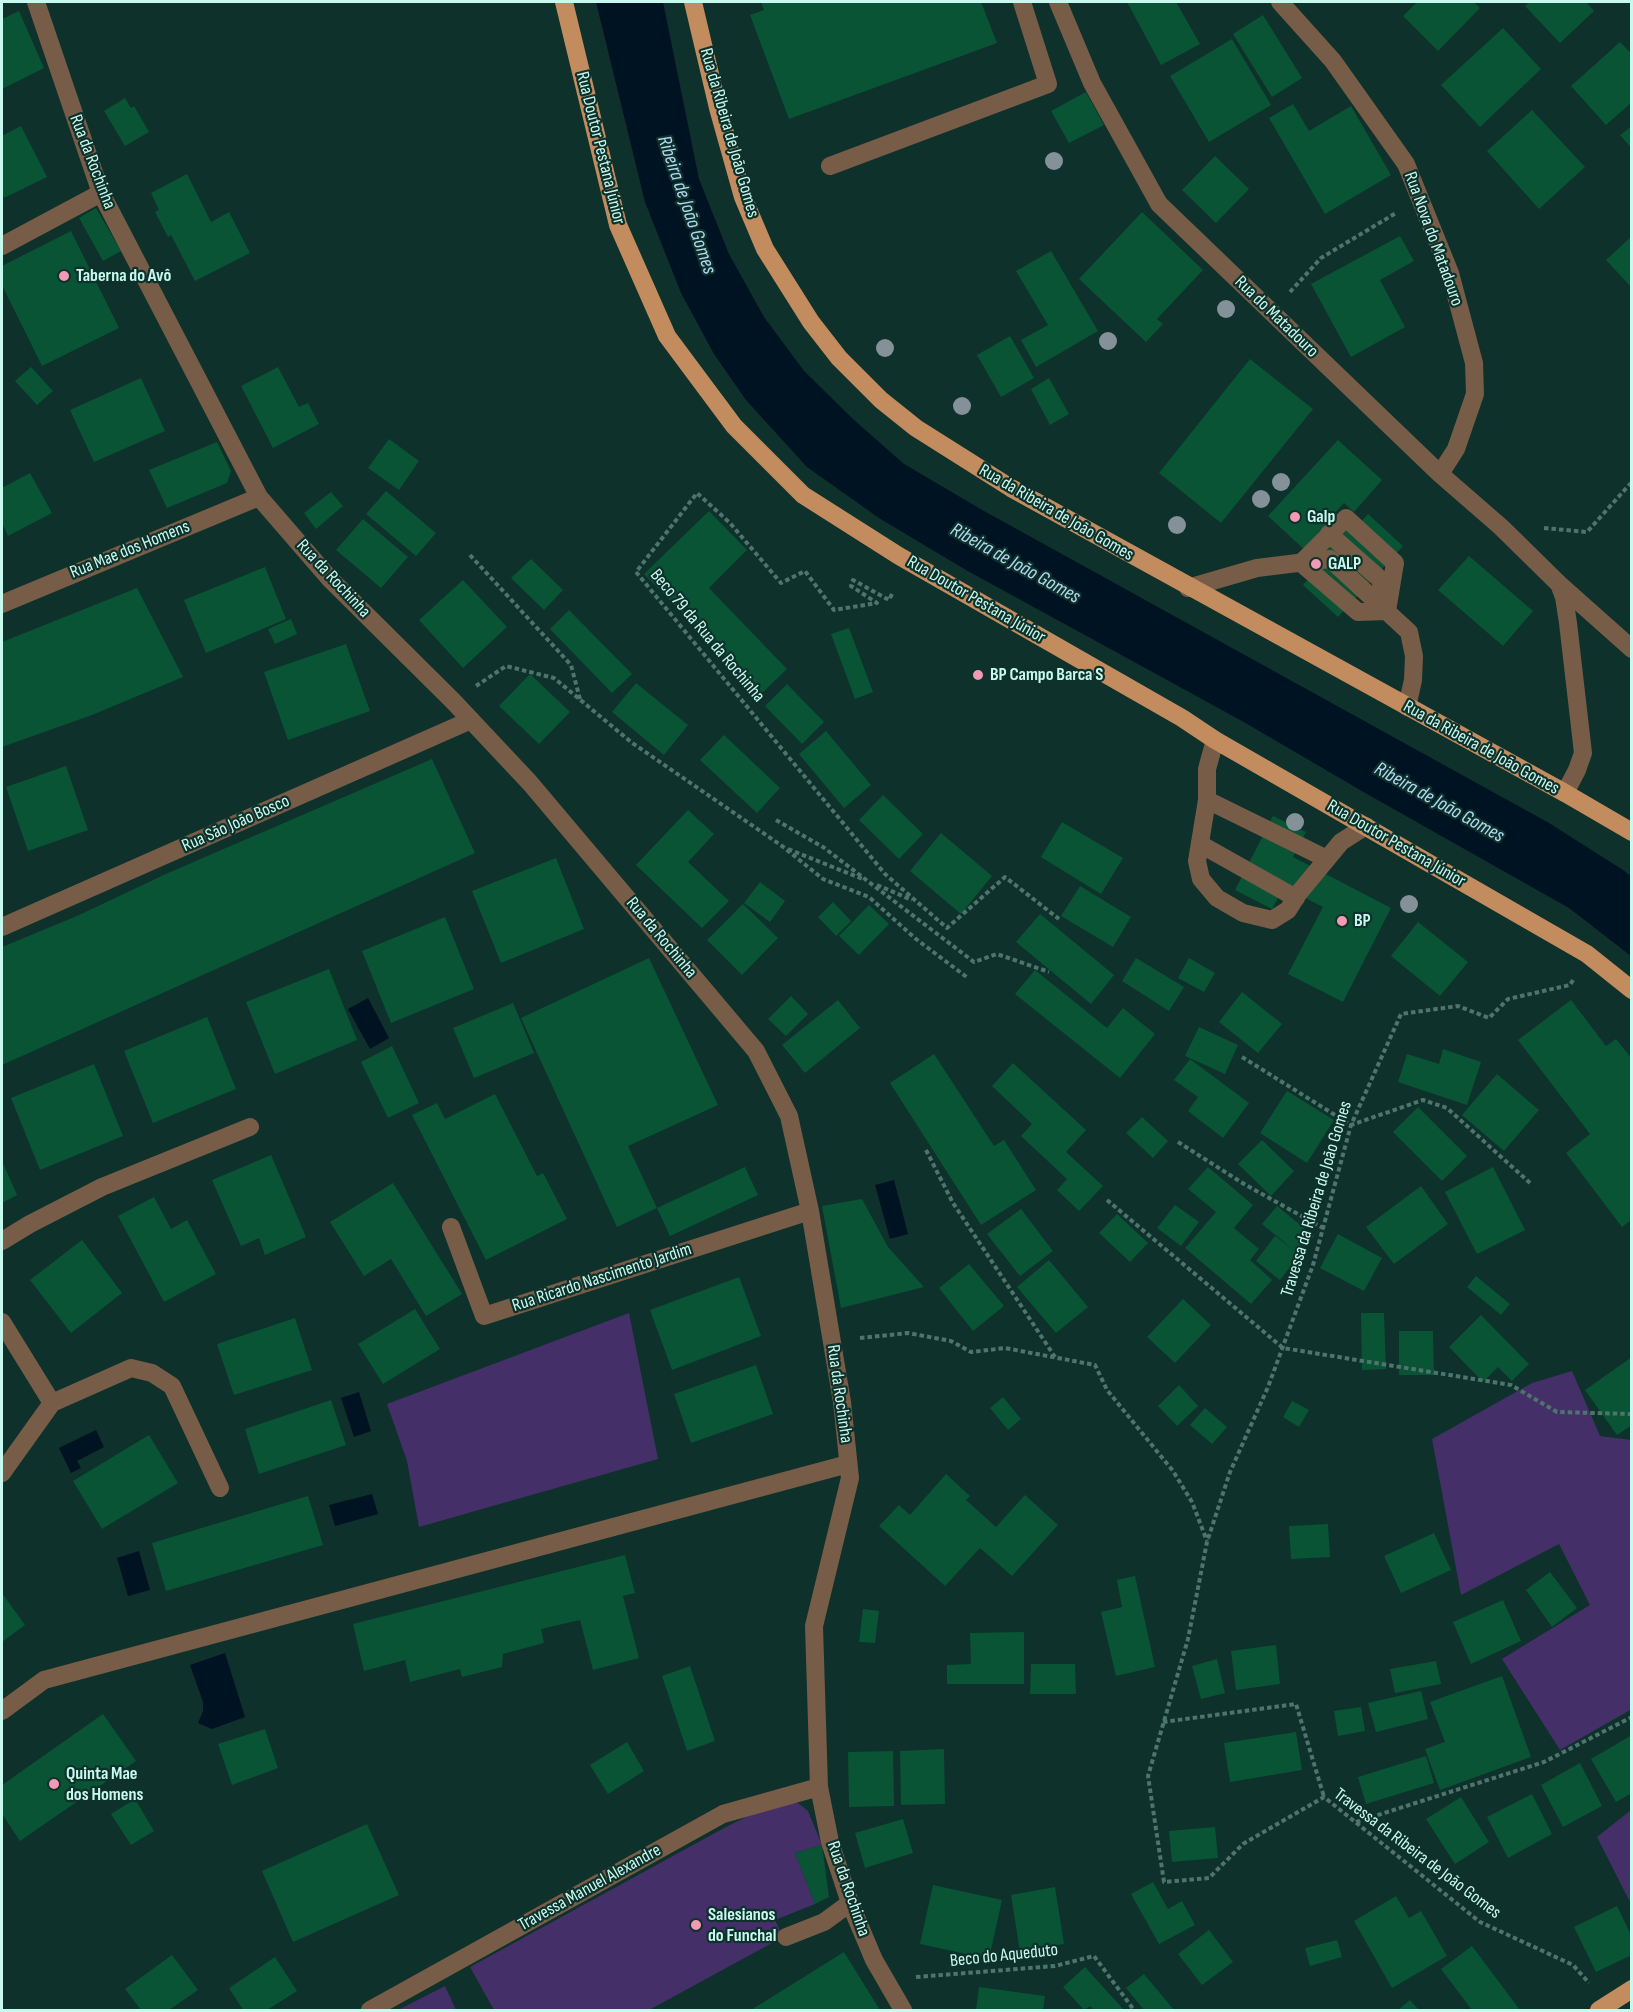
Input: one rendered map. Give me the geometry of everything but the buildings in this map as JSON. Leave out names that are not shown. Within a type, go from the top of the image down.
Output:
[{"type":"main road","name":"Rua Doutor Pestana Júnior","points":[[564,2],[618,225],[668,336],[734,426],[803,495],[898,556],[1172,712],[1215,740],[1587,954],[1632,990]]},
{"type":"main road","name":"Rua da Ribeira de João Gomes","points":[[693,2],[718,108],[743,197],[765,249],[811,322],[839,358],[881,400],[945,448],[1011,488],[1632,832]]},
{"type":"main road","points":[[1603,2007],[1632,1989]]},
{"type":"street","name":"Rua da Rochinha","points":[[36,2],[100,193],[259,498],[330,579],[453,701],[530,783],[756,1051],[789,1116],[810,1211],[842,1402],[850,1478],[814,1626],[819,1787],[830,1842],[850,1902],[874,1960],[903,2010]]},
{"type":"street","points":[[830,166],[1048,84],[1022,2]]},
{"type":"street","name":"Rua do Matadouro","points":[[1058,2],[1092,83],[1159,204],[1440,474],[1501,526],[1559,584],[1632,649]]},
{"type":"street","name":"Rua Nova do Matadouro","points":[[1280,2],[1333,61],[1406,164],[1450,273],[1474,363],[1475,394],[1456,449],[1440,474]]},
{"type":"street","points":[[2,246],[100,193]]},
{"type":"street","name":"Rua Mae dos Homens","points":[[2,604],[259,498]]},
{"type":"street","points":[[1188,588],[1257,568],[1301,563],[1329,534],[1380,579],[1387,611],[1409,632],[1414,656],[1413,680],[1407,707]]},
{"type":"street","points":[[1301,563],[1358,612],[1387,611]]},
{"type":"street","points":[[1559,584],[1564,597],[1568,623],[1583,753],[1565,793]]},
{"type":"street","name":"Rua São João Bosco","points":[[2,927],[471,720]]},
{"type":"street","points":[[1215,740],[1207,769],[1207,800],[1197,861],[1201,879],[1217,898],[1243,913],[1272,920],[1288,910],[1341,842],[1366,826]]},
{"type":"street","points":[[1207,800],[1327,859]]},
{"type":"street","points":[[1200,844],[1296,898]]},
{"type":"street","points":[[2,1241],[102,1187],[250,1127]]},
{"type":"street","name":"Rua Ricardo Nascimento Jardim","points":[[451,1227],[484,1316],[810,1211]]},
{"type":"street","points":[[2,1322],[52,1403]]},
{"type":"street","points":[[2,1473],[52,1403],[131,1368],[152,1373],[172,1386],[220,1488]]},
{"type":"street","points":[[2,1711],[44,1680],[848,1464]]},
{"type":"street","name":"Travessa Manuel Alexandre","points":[[370,2010],[723,1814],[819,1787]]},
{"type":"street","points":[[786,1937],[824,1922],[850,1902]]},
{"type":"path","points":[[1271,312],[1321,258],[1420,199]]},
{"type":"path","points":[[1501,526],[1557,528],[1587,532],[1630,484],[1632,486]]},
{"type":"path","name":"Beco 79 da Rua da Rochinha","points":[[892,594],[889,600],[853,580],[851,586],[877,603],[834,610],[805,571],[781,583],[730,523],[697,493],[636,572],[885,874],[947,928],[1005,877],[1059,919]]},
{"type":"path","points":[[470,555],[571,665],[580,700]]},
{"type":"path","points":[[453,701],[506,666],[554,678],[631,742],[782,846],[823,879],[869,897],[916,939],[968,978]]},
{"type":"path","points":[[776,820],[823,847],[974,962],[997,954],[1049,972]]},
{"type":"path","points":[[782,846],[917,902]]},
{"type":"path","name":"Travessa da Ribeira de João Gomes","points":[[1577,972],[1570,985],[1508,999],[1490,1018],[1458,1006],[1401,1014],[1351,1125],[1313,1265],[1268,1387],[1230,1472],[1207,1542],[1188,1639],[1148,1776],[1164,1882],[1209,1878],[1244,1844],[1324,1797],[1480,1922],[1573,1965],[1603,2007]]},
{"type":"path","points":[[1242,1057],[1351,1125],[1423,1100],[1447,1108],[1530,1183]]},
{"type":"path","points":[[1178,1142],[1244,1185],[1323,1228]]},
{"type":"path","points":[[926,1150],[953,1203],[1055,1358]]},
{"type":"path","points":[[1107,1200],[1283,1348],[1510,1385],[1557,1412],[1632,1414]]},
{"type":"path","points":[[831,1341],[908,1333],[951,1341],[971,1352],[1005,1348],[1095,1365],[1107,1390],[1173,1471],[1192,1502],[1207,1542]]},
{"type":"path","points":[[1164,1722],[1296,1704],[1324,1797]]},
{"type":"path","points":[[1355,1822],[1544,1762],[1632,1717]]},
{"type":"path","name":"Beco do Aqueduto","points":[[885,1980],[1055,1966],[1094,1956],[1134,2010]]},
{"type":"shaded area","points":[[629,1313],[658,1459],[419,1527],[407,1461],[387,1404]]},
{"type":"shaded area","points":[[1572,1371],[1600,1436],[1631,1440],[1632,1709],[1560,1750],[1502,1659],[1590,1605],[1559,1544],[1461,1595],[1432,1439],[1532,1383]]},
{"type":"shaded area","name":"Salesianos do Funchal","points":[[778,1801],[798,1803],[808,1811],[822,1845],[795,1853],[815,1904],[775,1920],[783,1937],[649,2010],[494,2010],[470,1967],[724,1828]]},
{"type":"shaded area","points":[[1631,1810],[1631,1904],[1597,1837]]},
{"type":"shaded area","points":[[445,1986],[456,2010],[398,2010]]},
{"type":"water","name":"Ribeira de João Gomes","points":[[596,2],[663,2],[699,179],[729,254],[764,317],[804,371],[853,419],[904,464],[984,511],[1549,823],[1623,870],[1631,876],[1631,956],[1569,908],[1242,721],[966,570],[879,518],[807,467],[746,400],[714,354],[681,293],[645,202]]},
{"type":"water","points":[[368,998],[389,1038],[370,1049],[348,1009]]},
{"type":"water","points":[[894,1180],[908,1234],[890,1239],[875,1185]]},
{"type":"water","points":[[359,1392],[371,1431],[354,1437],[341,1398]]},
{"type":"water","points":[[96,1430],[104,1447],[77,1461],[81,1468],[71,1473],[59,1448]]},
{"type":"water","points":[[372,1494],[378,1514],[335,1526],[329,1505]]},
{"type":"water","points":[[139,1551],[150,1590],[128,1596],[117,1558]]},
{"type":"water","points":[[225,1653],[245,1717],[212,1729],[198,1723],[203,1711],[203,1702],[190,1665]]},
{"type":"place","name":"Taberna do Avô","points":[[64,276]]},
{"type":"place","name":"Galp","points":[[1295,517]]},
{"type":"place","name":"GALP","points":[[1316,564]]},
{"type":"place","name":"BP Campo Barca S","points":[[978,675]]},
{"type":"place","name":"BP","points":[[1342,921]]},
{"type":"place","name":"Quinta Mae dos Homens","points":[[54,1784]]},
{"type":"place","name":"Salesianos do Funchal","points":[[696,1925]]}]
